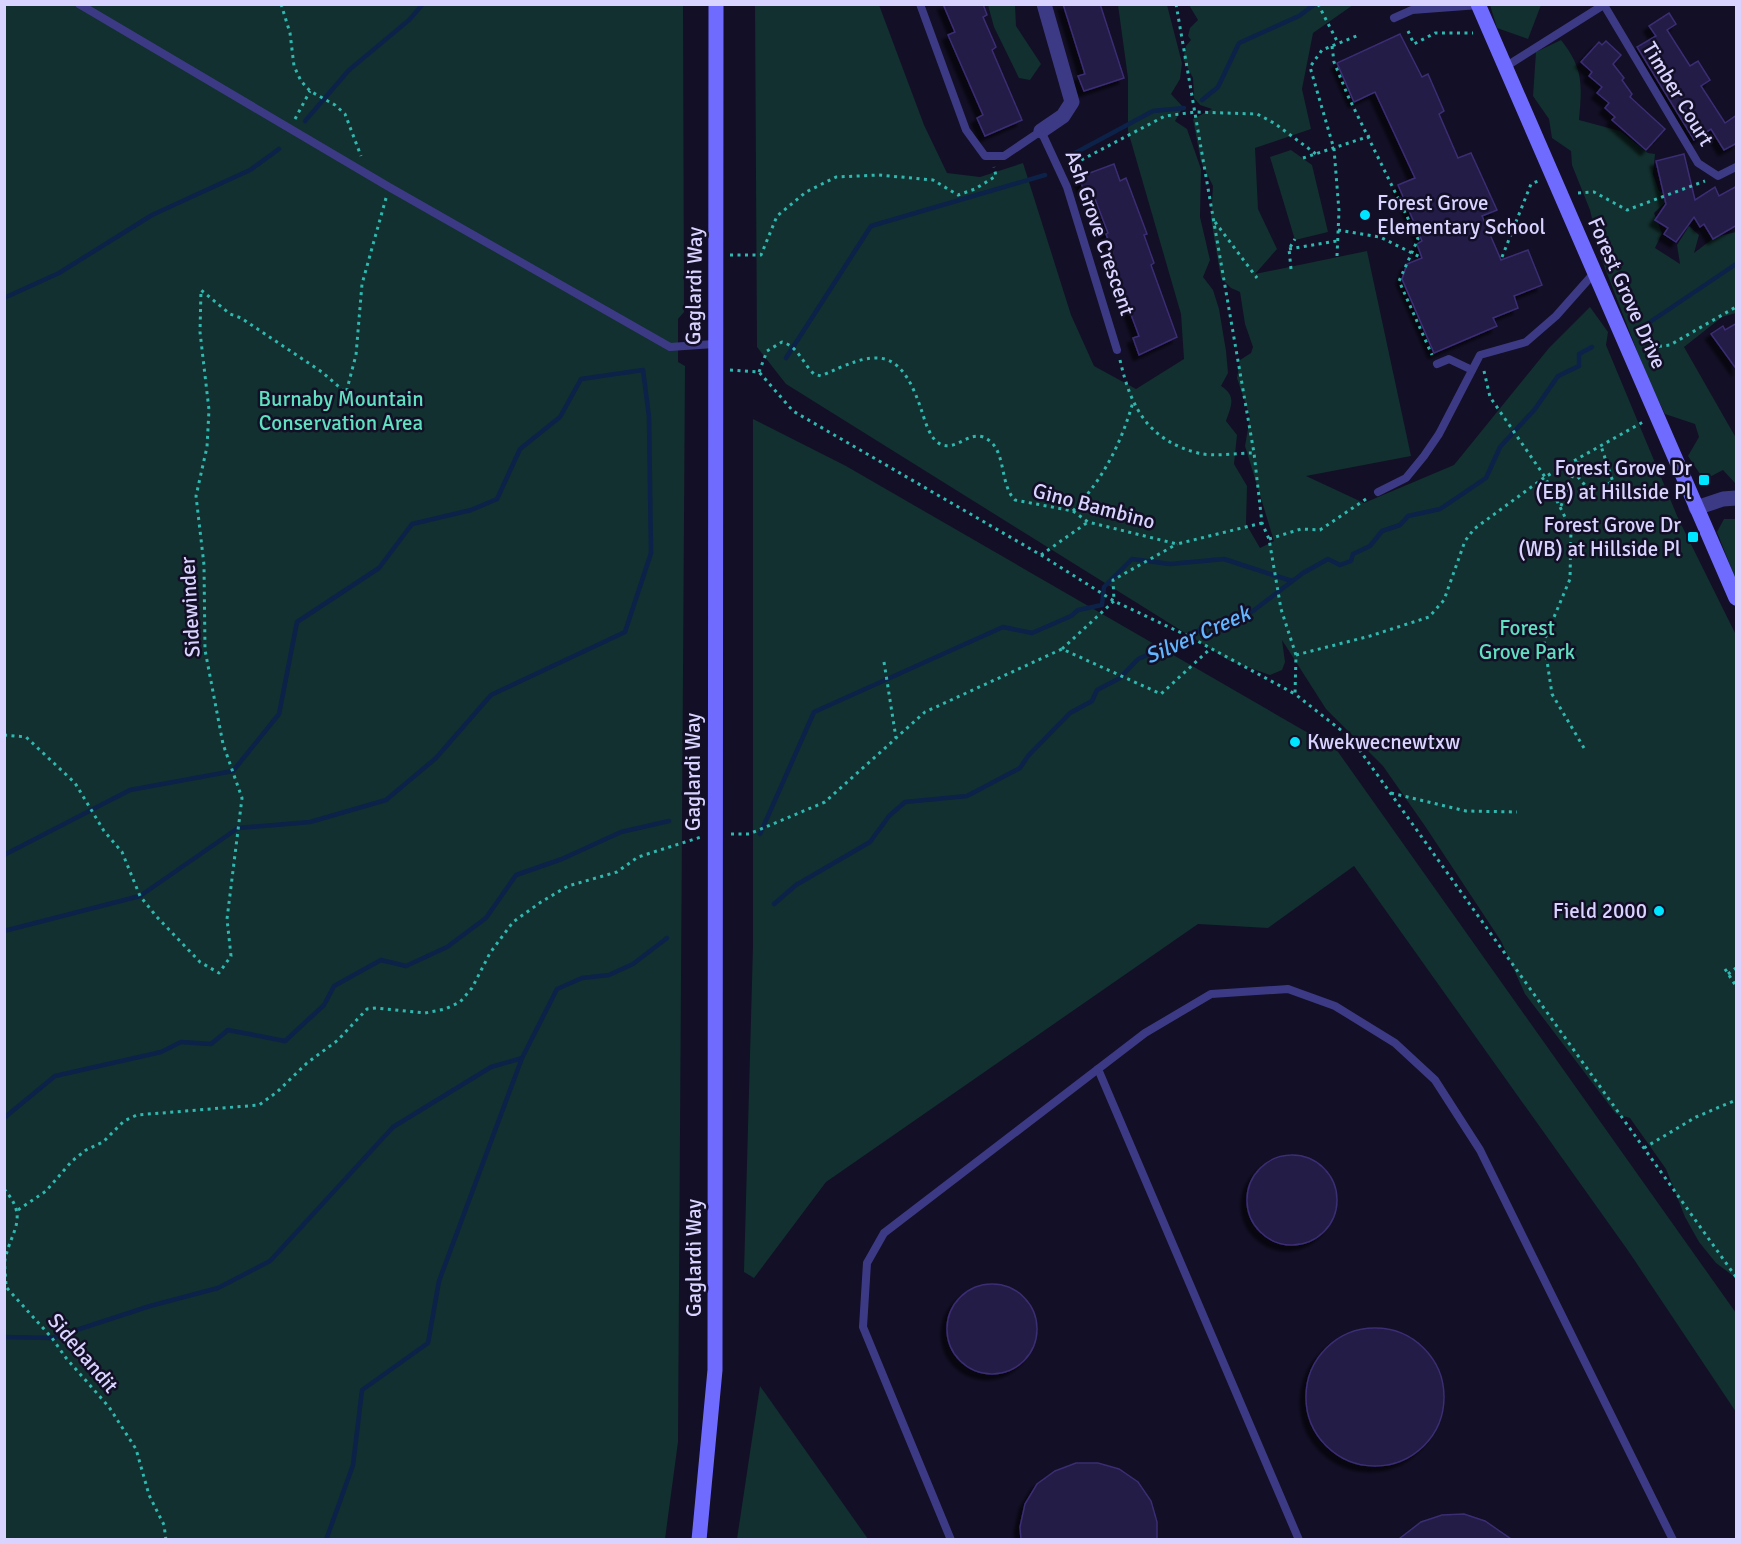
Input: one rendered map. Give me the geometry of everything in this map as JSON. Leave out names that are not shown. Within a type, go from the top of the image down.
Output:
[{"type":"main road","name":"Gaglardi Way","points":[[699,1539],[715,1370],[716,4]]},
{"type":"main road","name":"Forest Grove Drive","points":[[1478,5],[1737,598]]},
{"type":"street","name":"Ash Grove Crescent","points":[[1041,131],[1063,116],[1072,102],[1044,4]]},
{"type":"street","points":[[1696,508],[1723,499],[1737,498]]},
{"type":"lane","points":[[80,4],[389,187],[670,346],[714,344]]},
{"type":"lane","points":[[920,4],[966,130],[985,156],[991,156]]},
{"type":"lane","points":[[1394,18],[1412,10],[1478,5]]},
{"type":"lane","points":[[1505,67],[1605,5]]},
{"type":"lane","name":"Timber Court","points":[[1605,5],[1698,163],[1718,176]]},
{"type":"lane","name":"Ash Grove Crescent","points":[[991,156],[1004,156],[1041,131],[1059,171],[1118,350]]},
{"type":"lane","points":[[1718,176],[1737,166]]},
{"type":"lane","points":[[1378,492],[1406,478],[1424,456],[1439,434],[1480,355],[1526,342],[1556,316],[1595,272]]},
{"type":"lane","points":[[1437,364],[1449,359],[1472,370]]},
{"type":"lane","points":[[951,1539],[863,1327],[867,1263],[884,1233],[1145,1033],[1210,994],[1288,989],[1335,1006],[1395,1044],[1435,1080],[1480,1150],[1673,1539]]},
{"type":"lane","points":[[1098,1070],[1299,1539]]},
{"type":"path","points":[[281,4],[290,33],[294,66],[310,92],[318,94],[345,114],[356,139],[365,173]]},
{"type":"path","points":[[1176,4],[1254,453],[1262,523],[1269,539],[1281,609],[1296,655],[1295,694]]},
{"type":"path","points":[[1318,4],[1339,43]]},
{"type":"path","points":[[1408,31],[1414,44],[1435,33],[1473,33]]},
{"type":"path","points":[[1338,256],[1334,149],[1310,68],[1322,50],[1359,35]]},
{"type":"path","points":[[1332,46],[1334,62],[1348,96],[1371,136],[1418,239],[1399,281],[1437,364]]},
{"type":"path","points":[[290,128],[310,92]]},
{"type":"path","points":[[1059,171],[1165,116],[1195,112],[1257,114],[1316,154]]},
{"type":"path","points":[[1303,158],[1371,136]]},
{"type":"path","points":[[716,255],[761,255],[777,216],[806,192],[836,177],[879,175],[933,180],[958,195],[975,189],[996,176],[991,156]]},
{"type":"path","points":[[1578,193],[1594,192],[1628,210],[1718,176]]},
{"type":"path","points":[[1502,257],[1531,184],[1539,181]]},
{"type":"path","name":"Sidewinder","points":[[4,735],[26,736],[75,783],[97,819],[122,852],[136,886],[147,905],[200,962],[219,972],[231,956],[227,919],[242,798],[223,744],[205,650],[204,566],[196,496],[207,447],[209,411],[200,332],[201,290],[230,314],[241,318],[313,366],[346,393],[356,355],[362,284],[389,187]]},
{"type":"path","points":[[1214,219],[1257,278]]},
{"type":"path","points":[[1338,230],[1380,237],[1422,258]]},
{"type":"path","points":[[1291,268],[1289,249],[1294,239]]},
{"type":"path","points":[[1289,249],[1338,241]]},
{"type":"path","points":[[1632,356],[1646,347],[1670,345],[1737,307]]},
{"type":"path","name":"Gino Bambino","points":[[759,372],[767,351],[782,342],[789,344],[814,374],[821,376],[861,357],[881,357],[899,365],[913,384],[928,428],[935,440],[944,445],[955,446],[975,436],[983,437],[995,447],[1002,464],[1005,485],[1015,500],[1073,511],[1088,522],[1177,544],[1262,523]]},
{"type":"path","points":[[1480,355],[1490,397],[1523,441],[1545,477],[1571,529],[1570,579],[1544,641],[1552,694],[1584,748]]},
{"type":"path","points":[[1120,361],[1133,402],[1149,428],[1160,438],[1200,453],[1254,453]]},
{"type":"path","points":[[714,368],[759,372],[793,411],[1041,555],[1114,601],[1211,648],[1295,694],[1352,738],[1737,1277]]},
{"type":"path","points":[[1073,511],[1092,492],[1120,444],[1133,402]]},
{"type":"path","points":[[1296,655],[1370,636],[1429,617],[1444,600],[1465,541],[1474,529],[1545,477],[1658,414]]},
{"type":"path","points":[[1574,471],[1589,490],[1612,482],[1601,446]]},
{"type":"path","points":[[1560,508],[1580,458]]},
{"type":"path","points":[[1269,539],[1301,529],[1320,530],[1378,492]]},
{"type":"path","points":[[1041,555],[1088,522]]},
{"type":"path","points":[[4,1189],[18,1210],[46,1191],[72,1161],[103,1142],[123,1121],[137,1115],[259,1105],[278,1092],[307,1063],[338,1040],[367,1009],[425,1013],[445,1009],[460,1002],[472,988],[490,953],[513,922],[568,886],[617,872],[649,853],[714,834],[749,834],[825,802],[925,712],[1062,650],[1114,601],[1113,580],[1177,544]]},
{"type":"path","points":[[1062,650],[1161,694],[1211,648]]},
{"type":"path","points":[[884,662],[896,738]]},
{"type":"path","points":[[1391,793],[1466,811],[1516,812]]},
{"type":"path","points":[[1725,969],[1737,986]]},
{"type":"path","points":[[1728,974],[1737,969]]},
{"type":"path","points":[[1644,1148],[1696,1117],[1737,1100]]},
{"type":"path","name":"Sidebandit","points":[[18,1210],[17,1230],[5,1259],[6,1287],[109,1407],[136,1449],[149,1495],[164,1525],[166,1539]]},
{"type":"green space","name":"Burnaby Mountain Conservation Area","points":[[5,5],[683,5],[684,312],[678,319],[678,362],[685,366],[678,1442],[665,1539],[5,1540]]},
{"type":"green space","name":"Forest Grove Park","points":[[755,5],[879,5],[924,125],[947,173],[980,177],[1023,163],[1071,315],[1094,366],[1136,389],[1184,359],[1181,314],[1128,131],[1128,78],[1118,5],[1167,5],[1182,63],[1180,79],[1171,94],[1183,107],[1175,121],[1187,129],[1201,169],[1200,217],[1210,260],[1203,277],[1213,290],[1219,309],[1226,351],[1228,373],[1221,386],[1229,394],[1231,402],[1226,421],[1237,435],[1234,464],[1247,486],[1246,524],[1260,548],[1274,541],[1245,446],[1250,417],[1237,378],[1240,360],[1251,353],[1253,347],[1245,324],[1240,292],[1231,288],[1221,278],[1211,219],[1213,186],[1201,162],[1193,119],[1212,109],[1200,105],[1194,98],[1193,78],[1183,59],[1186,46],[1191,40],[1188,36],[1190,28],[1198,20],[1189,5],[1353,5],[1313,33],[1302,89],[1311,129],[1255,148],[1258,209],[1277,249],[1255,274],[1367,251],[1411,456],[1306,476],[1364,503],[1454,465],[1549,348],[1590,307],[1608,332],[1606,345],[1678,518],[1736,635],[1736,1278],[1716,1263],[1699,1242],[1685,1217],[1666,1169],[1630,1118],[1616,1114],[1525,994],[1501,941],[1425,826],[1383,766],[1326,709],[1282,640],[1285,662],[1282,670],[1270,675],[1230,661],[786,384],[757,347]]},
{"type":"green space","points":[[988,5],[1015,5],[1016,26],[1041,64],[1030,80],[1019,78],[994,27]]},
{"type":"green space","points":[[1490,5],[1541,5],[1528,39],[1497,28]]},
{"type":"green space","points":[[1561,40],[1578,69],[1581,87],[1579,120],[1620,131],[1648,153],[1655,154],[1653,174],[1659,191],[1672,196],[1654,213],[1662,233],[1655,248],[1680,264],[1677,245],[1689,226],[1699,235],[1694,253],[1715,237],[1736,232],[1736,313],[1722,317],[1684,347],[1736,438],[1736,484],[1723,470],[1704,480],[1688,456],[1699,437],[1695,424],[1665,414],[1648,379],[1601,258],[1590,210],[1572,165],[1571,151],[1552,138],[1549,119],[1533,96],[1536,52]]},
{"type":"green space","points":[[1291,150],[1312,165],[1328,232],[1295,240],[1270,157]]},
{"type":"green space","points":[[753,419],[846,466],[1336,749],[1736,1313],[1736,1412],[1629,1252],[1354,866],[1268,928],[1198,924],[826,1182],[754,1278],[744,1272],[753,946]]},
{"type":"green space","points":[[1724,519],[1736,519],[1736,580],[1717,532]]},
{"type":"green space","points":[[760,1386],[868,1539],[737,1539]]},
{"type":"building","points":[[943,4],[983,4],[987,15],[983,17],[996,47],[992,50],[1022,120],[985,136],[977,118],[983,115],[948,35],[955,32]]},
{"type":"building","points":[[1063,4],[1100,4],[1124,78],[1084,91],[1078,76],[1085,74]]},
{"type":"building","points":[[1669,13],[1676,24],[1667,30],[1690,66],[1698,61],[1710,80],[1701,86],[1725,123],[1737,115],[1737,143],[1724,150],[1711,129],[1694,140],[1637,47],[1656,36],[1649,26]]},
{"type":"building","points":[[1400,34],[1422,77],[1428,74],[1444,111],[1439,114],[1458,158],[1471,153],[1497,210],[1482,216],[1501,260],[1528,250],[1542,285],[1514,296],[1518,308],[1493,318],[1497,326],[1434,353],[1402,279],[1407,264],[1422,258],[1417,244],[1422,241],[1398,185],[1415,178],[1375,92],[1354,102],[1337,63]]},
{"type":"building","points":[[1606,41],[1621,55],[1613,64],[1624,78],[1622,80],[1632,94],[1630,97],[1665,129],[1646,150],[1612,120],[1615,117],[1605,108],[1609,103],[1597,93],[1602,87],[1589,76],[1592,72],[1581,62],[1599,42],[1602,45]]},
{"type":"building","points":[[1684,154],[1695,200],[1715,187],[1719,196],[1737,186],[1737,225],[1713,239],[1704,224],[1700,227],[1694,217],[1676,242],[1664,234],[1668,228],[1655,220],[1666,204],[1656,161]]},
{"type":"building","points":[[1114,164],[1120,181],[1126,178],[1147,234],[1144,235],[1154,263],[1151,265],[1177,337],[1139,355],[1133,338],[1139,336],[1107,250],[1111,248],[1106,234],[1108,233],[1092,191],[1085,194],[1079,177]]},
{"type":"building","points":[[1737,323],[1737,370],[1711,334],[1723,326],[1725,330]]},
{"type":"building","points":[[1283,1155],[1301,1155],[1317,1162],[1330,1175],[1337,1191],[1337,1209],[1330,1225],[1317,1238],[1301,1245],[1283,1245],[1267,1238],[1254,1225],[1247,1209],[1247,1191],[1254,1175],[1267,1162]]},
{"type":"building","points":[[983,1284],[1001,1284],[1017,1291],[1030,1304],[1037,1320],[1037,1338],[1030,1354],[1017,1367],[1001,1374],[983,1374],[967,1367],[954,1354],[947,1338],[947,1320],[954,1304],[967,1291]]},
{"type":"building","points":[[1375,1328],[1401,1334],[1413,1340],[1423,1349],[1432,1359],[1438,1371],[1444,1397],[1438,1423],[1432,1435],[1423,1445],[1413,1454],[1401,1460],[1375,1466],[1349,1460],[1337,1454],[1327,1445],[1318,1435],[1312,1423],[1306,1397],[1312,1371],[1318,1359],[1327,1349],[1337,1340],[1349,1334]]},
{"type":"building","points":[[1076,1463],[1098,1463],[1119,1469],[1138,1482],[1151,1501],[1157,1522],[1157,1539],[1021,1539],[1020,1527],[1025,1504],[1037,1484],[1055,1471]]},
{"type":"building","points":[[1464,1514],[1485,1521],[1511,1539],[1399,1539],[1421,1522],[1442,1515]]},
{"type":"waterway","points":[[305,121],[349,70],[409,20],[423,4]]},
{"type":"waterway","points":[[1202,100],[1218,87],[1239,43],[1299,16],[1315,4]]},
{"type":"waterway","points":[[1075,153],[1153,111],[1184,108]]},
{"type":"waterway","points":[[4,298],[59,273],[152,215],[250,170],[279,149]]},
{"type":"waterway","points":[[786,358],[871,226],[1045,175]]},
{"type":"waterway","name":"Silver Creek","points":[[1647,324],[1736,264]]},
{"type":"waterway","name":"Silver Creek","points":[[774,904],[796,885],[870,842],[889,816],[905,802],[967,796],[1020,768],[1028,756],[1070,713],[1092,701],[1097,690],[1120,678],[1138,659],[1190,637],[1204,626],[1245,617],[1303,573],[1328,559],[1340,565],[1351,561],[1353,554],[1370,546],[1382,531],[1400,525],[1408,516],[1440,509],[1486,478],[1500,447],[1535,409],[1558,376],[1579,366],[1579,354],[1592,347]]},
{"type":"waterway","points":[[4,855],[130,790],[233,771],[279,714],[297,622],[379,568],[412,524],[471,510],[497,499],[520,449],[560,417],[581,379],[643,370],[649,417],[651,553],[625,632],[491,695],[436,758],[386,800],[310,822],[238,828],[140,896],[4,931]]},
{"type":"waterway","points":[[760,834],[814,712],[1003,627],[1032,633],[1071,616],[1078,610],[1102,605],[1104,587],[1132,559],[1170,564],[1224,559],[1292,581]]},
{"type":"waterway","points":[[4,1118],[55,1076],[161,1052],[181,1042],[211,1044],[228,1030],[285,1041],[324,1005],[334,986],[381,960],[406,966],[447,947],[486,918],[516,875],[562,859],[621,832],[669,821]]},
{"type":"waterway","points":[[4,1337],[52,1338],[150,1306],[218,1288],[270,1261],[393,1127],[491,1067],[522,1058],[557,989],[582,978],[609,975],[633,964],[667,938]]},
{"type":"waterway","points":[[326,1540],[353,1465],[362,1390],[428,1343],[439,1281],[522,1058]]},
{"type":"place","name":"Forest Grove Elementary School","points":[[1365,215]]},
{"type":"place","name":"Forest Grove Dr (EB) at Hillside Pl","points":[[1704,480]]},
{"type":"place","name":"Forest Grove Dr (WB) at Hillside Pl","points":[[1693,537]]},
{"type":"place","name":"Kwekwecnewtxw","points":[[1295,742]]},
{"type":"place","name":"Field 2000","points":[[1659,911]]}]
